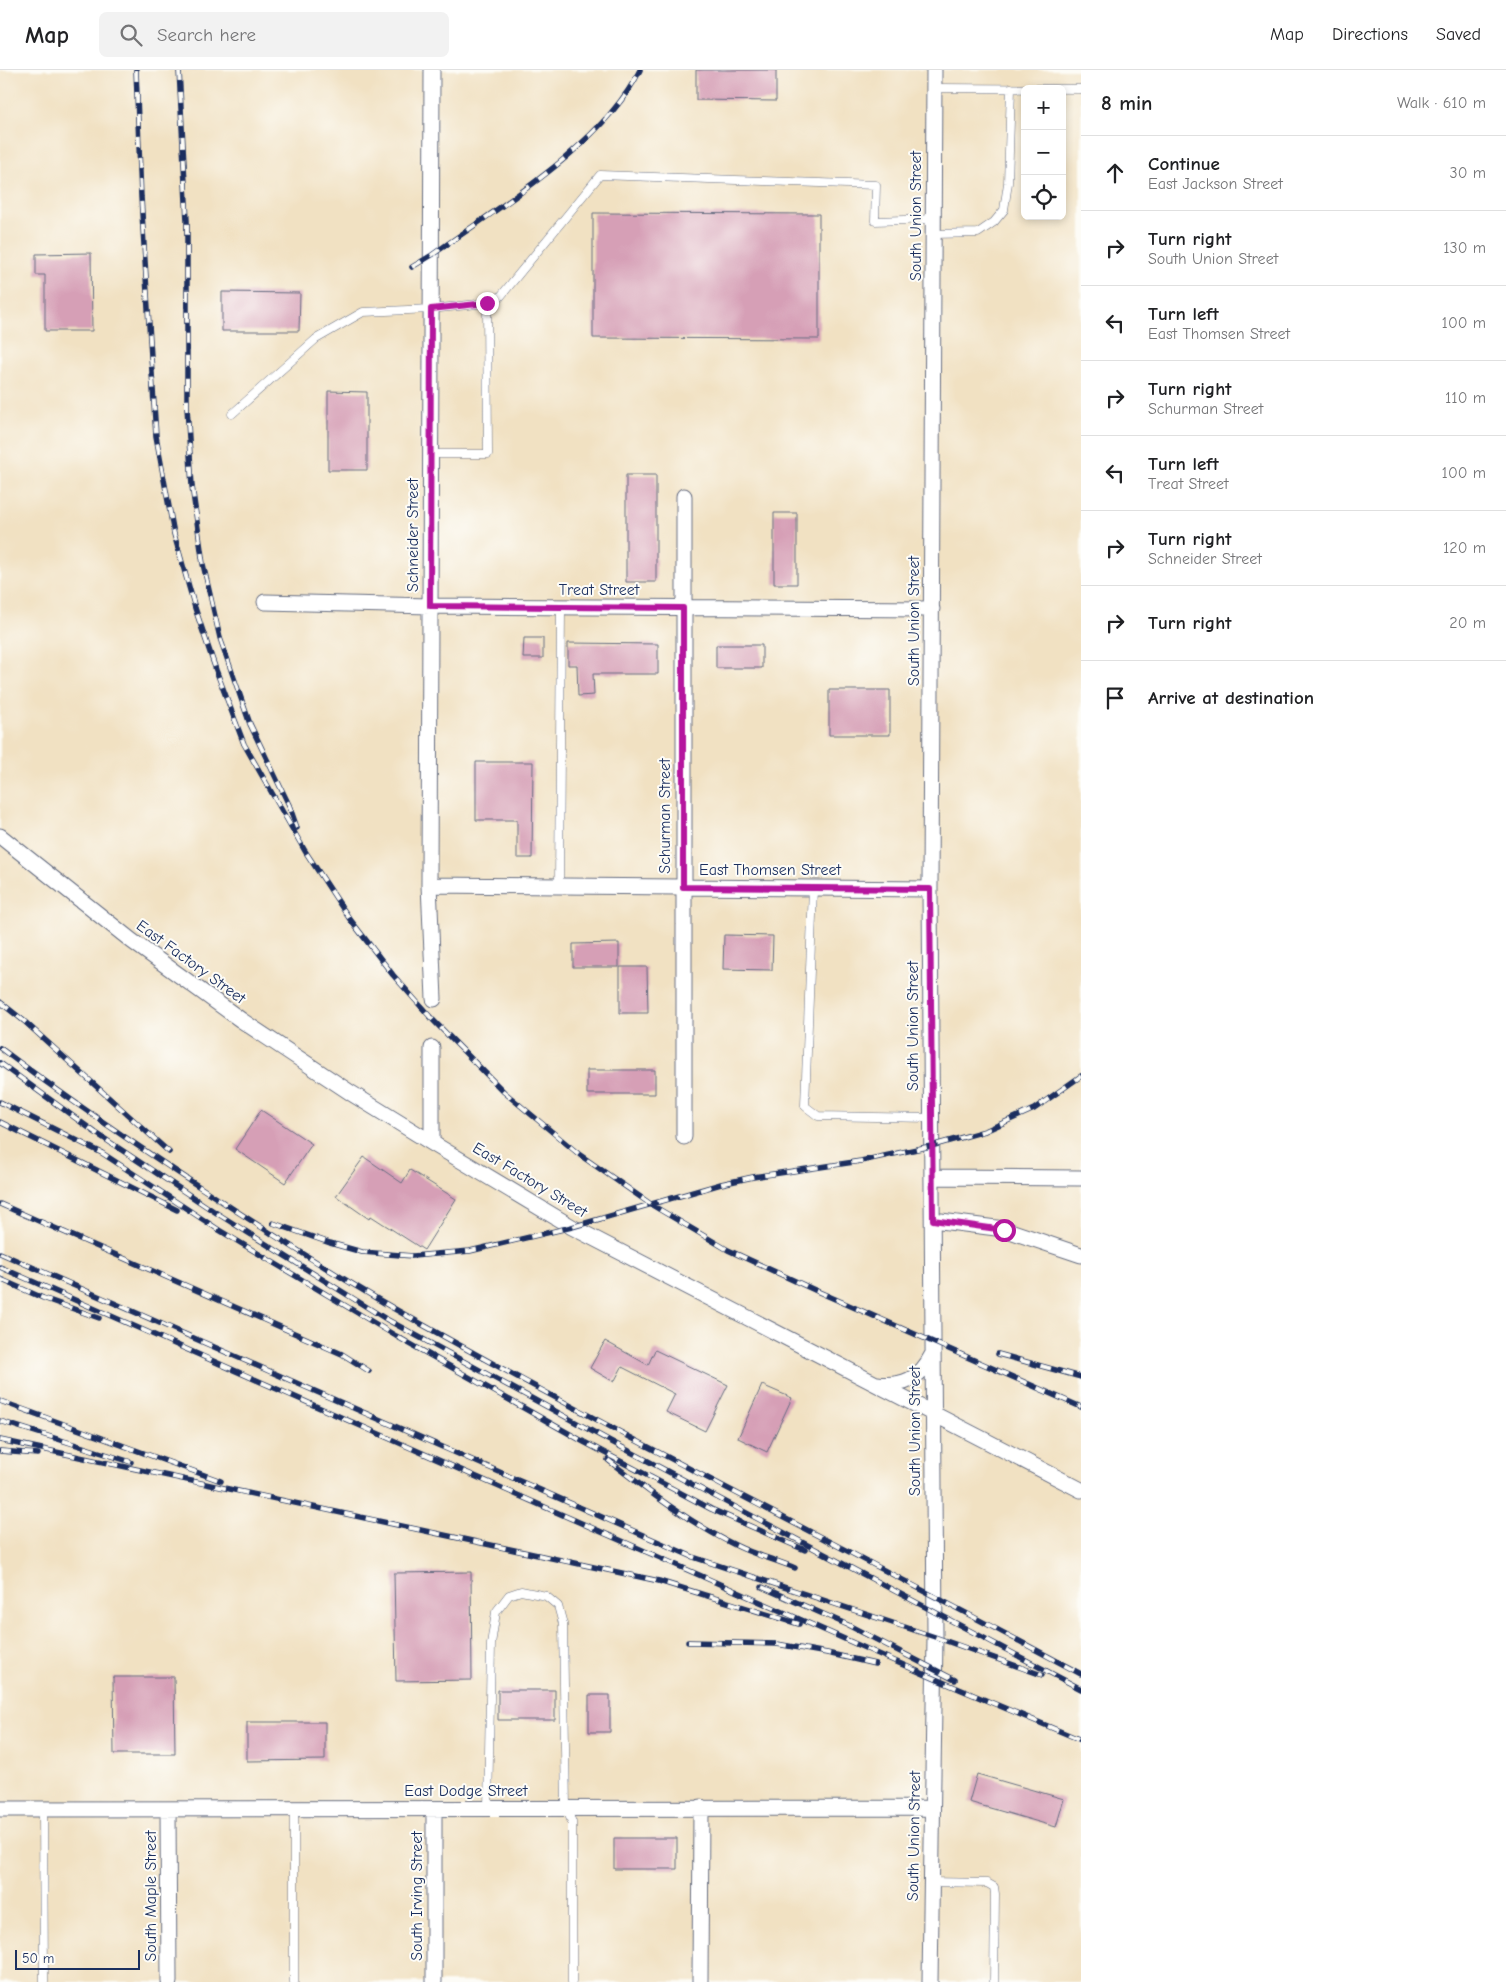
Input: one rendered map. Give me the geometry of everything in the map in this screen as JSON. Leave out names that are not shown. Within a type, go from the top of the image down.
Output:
[{"type":"street","name":"Schneider Street","points":[[432,70],[429,885],[434,999]]},
{"type":"street","name":"South Union Street","points":[[930,1982],[935,1637],[930,889],[934,70]]},
{"type":"street","name":"Schurman Street","points":[[684,496],[684,1137]]},
{"type":"street","name":"Treat Street","points":[[266,602],[430,606],[932,609]]},
{"type":"street","name":"East Factory Street","points":[[0,836],[132,941],[241,1020],[351,1093],[432,1143],[572,1227],[1081,1490]]},
{"type":"street","name":"East Thomsen Street","points":[[429,885],[930,889]]},
{"type":"street","points":[[432,1048],[432,1143]]},
{"type":"street","points":[[932,1177],[1081,1178]]},
{"type":"street","points":[[933,1220],[1004,1230],[1081,1255]]},
{"type":"street","points":[[872,1383],[892,1385],[911,1381],[924,1370],[932,1355]]},
{"type":"street","points":[[700,1982],[701,1807]]},
{"type":"street","name":"East Dodge Street","points":[[0,1809],[932,1808]]},
{"type":"street","name":"South Irving Street","points":[[434,1809],[434,1982]]},
{"type":"street","name":"South Maple Street","points":[[168,1810],[169,1982]]},
{"type":"lane","points":[[934,88],[1081,88]]},
{"type":"lane","points":[[232,414],[316,339],[363,312],[431,309],[496,302],[600,175],[876,185],[875,221],[978,233],[994,222],[1004,210],[1008,183],[1010,88]]},
{"type":"lane","points":[[431,454],[488,454],[487,303]]},
{"type":"lane","points":[[559,886],[560,607]]},
{"type":"lane","points":[[813,888],[805,1106],[818,1116],[931,1118]]},
{"type":"lane","points":[[488,1809],[490,1644],[496,1612],[509,1595],[521,1591],[546,1596],[558,1606],[564,1624],[566,1808],[572,1822],[572,1982]]},
{"type":"lane","points":[[44,1809],[44,1982]]},
{"type":"lane","points":[[294,1809],[294,1982]]},
{"type":"lane","points":[[931,1882],[987,1883],[994,1887],[994,1982]]},
{"type":"building","points":[[696,70],[776,70],[776,101],[696,100]]},
{"type":"building","points":[[593,213],[819,214],[819,339],[593,338]]},
{"type":"building","points":[[91,253],[92,331],[45,331],[45,275],[36,275],[36,254]]},
{"type":"building","points":[[222,292],[300,293],[299,331],[222,331]]},
{"type":"building","points":[[328,391],[367,392],[367,470],[328,470]]},
{"type":"building","points":[[626,475],[656,475],[656,582],[626,582]]},
{"type":"building","points":[[774,513],[797,513],[797,584],[774,584]]},
{"type":"building","points":[[524,638],[543,638],[543,658],[523,658]]},
{"type":"building","points":[[568,643],[658,644],[658,674],[593,674],[594,695],[578,696],[577,665],[568,665]]},
{"type":"building","points":[[716,645],[762,645],[762,668],[716,668]]},
{"type":"building","points":[[829,690],[890,690],[890,735],[829,735]]},
{"type":"building","points":[[476,762],[533,762],[532,858],[517,858],[517,820],[476,820]]},
{"type":"building","points":[[724,935],[773,936],[772,970],[723,969]]},
{"type":"building","points":[[619,943],[619,967],[573,967],[573,944]]},
{"type":"building","points":[[620,967],[647,967],[648,1013],[620,1013]]},
{"type":"building","points":[[587,1070],[655,1070],[655,1094],[587,1094]]},
{"type":"building","points":[[261,1110],[312,1144],[285,1183],[235,1149]]},
{"type":"building","points":[[364,1157],[402,1183],[410,1170],[456,1199],[424,1250],[371,1216],[369,1219],[336,1196]]},
{"type":"building","points":[[605,1341],[648,1365],[655,1350],[728,1385],[705,1431],[666,1412],[675,1394],[622,1367],[614,1382],[590,1368]]},
{"type":"building","points":[[762,1385],[792,1398],[767,1452],[738,1438]]},
{"type":"building","points":[[471,1572],[472,1680],[396,1681],[394,1573]]},
{"type":"building","points":[[113,1677],[174,1677],[175,1754],[114,1754]]},
{"type":"building","points":[[498,1690],[555,1690],[555,1720],[498,1720]]},
{"type":"building","points":[[589,1695],[610,1695],[610,1732],[589,1732]]},
{"type":"building","points":[[247,1722],[325,1722],[325,1760],[247,1761]]},
{"type":"building","points":[[977,1774],[1064,1799],[1056,1827],[969,1802]]},
{"type":"building","points":[[614,1838],[677,1838],[677,1869],[614,1869]]},
{"type":"railway","points":[[136,70],[141,197],[156,436],[174,534],[195,608],[244,744],[305,851],[349,918],[393,975],[433,1020],[504,1092],[580,1155],[652,1205],[728,1250],[1081,1407]]},
{"type":"railway","points":[[179,70],[187,221],[187,407],[192,486],[203,564],[220,638],[250,724],[289,805],[297,828]]},
{"type":"railway","points":[[412,267],[518,195],[576,148],[602,123],[623,97],[640,70]]},
{"type":"railway","points":[[0,1002],[24,1021],[169,1152]]},
{"type":"railway","points":[[0,1048],[131,1142],[301,1253],[393,1308],[650,1448],[1081,1674]]},
{"type":"railway","points":[[0,1063],[96,1133],[215,1212],[386,1319],[610,1441],[1081,1689]]},
{"type":"railway","points":[[273,1223],[362,1252],[413,1256],[470,1251],[572,1227],[721,1184],[753,1177],[861,1161],[931,1146],[985,1131],[1034,1109],[1081,1076]]},
{"type":"railway","points":[[0,1102],[102,1153],[219,1230],[396,1336],[584,1442],[711,1509],[805,1550]]},
{"type":"railway","points":[[0,1122],[177,1210]]},
{"type":"railway","points":[[0,1204],[342,1354],[369,1371]]},
{"type":"railway","points":[[0,1253],[693,1557],[935,1637],[1042,1675]]},
{"type":"railway","points":[[0,1267],[933,1678],[1081,1740]]},
{"type":"railway","points":[[0,1279],[43,1298],[99,1318]]},
{"type":"railway","points":[[998,1354],[1081,1377]]},
{"type":"railway","points":[[0,1401],[221,1481]]},
{"type":"railway","points":[[0,1421],[131,1462]]},
{"type":"railway","points":[[0,1440],[659,1581],[799,1624]]},
{"type":"railway","points":[[0,1451],[38,1454]]},
{"type":"railway","points":[[608,1460],[654,1495],[720,1537],[744,1549],[795,1568]]},
{"type":"railway","points":[[762,1587],[848,1625],[955,1680]]},
{"type":"railway","points":[[688,1642],[777,1644],[875,1664]]},
{"type":"route","points":[[487,303],[431,309],[430,606],[683,608],[683,887],[930,889],[933,1220],[987,1226],[1004,1230]]}]
